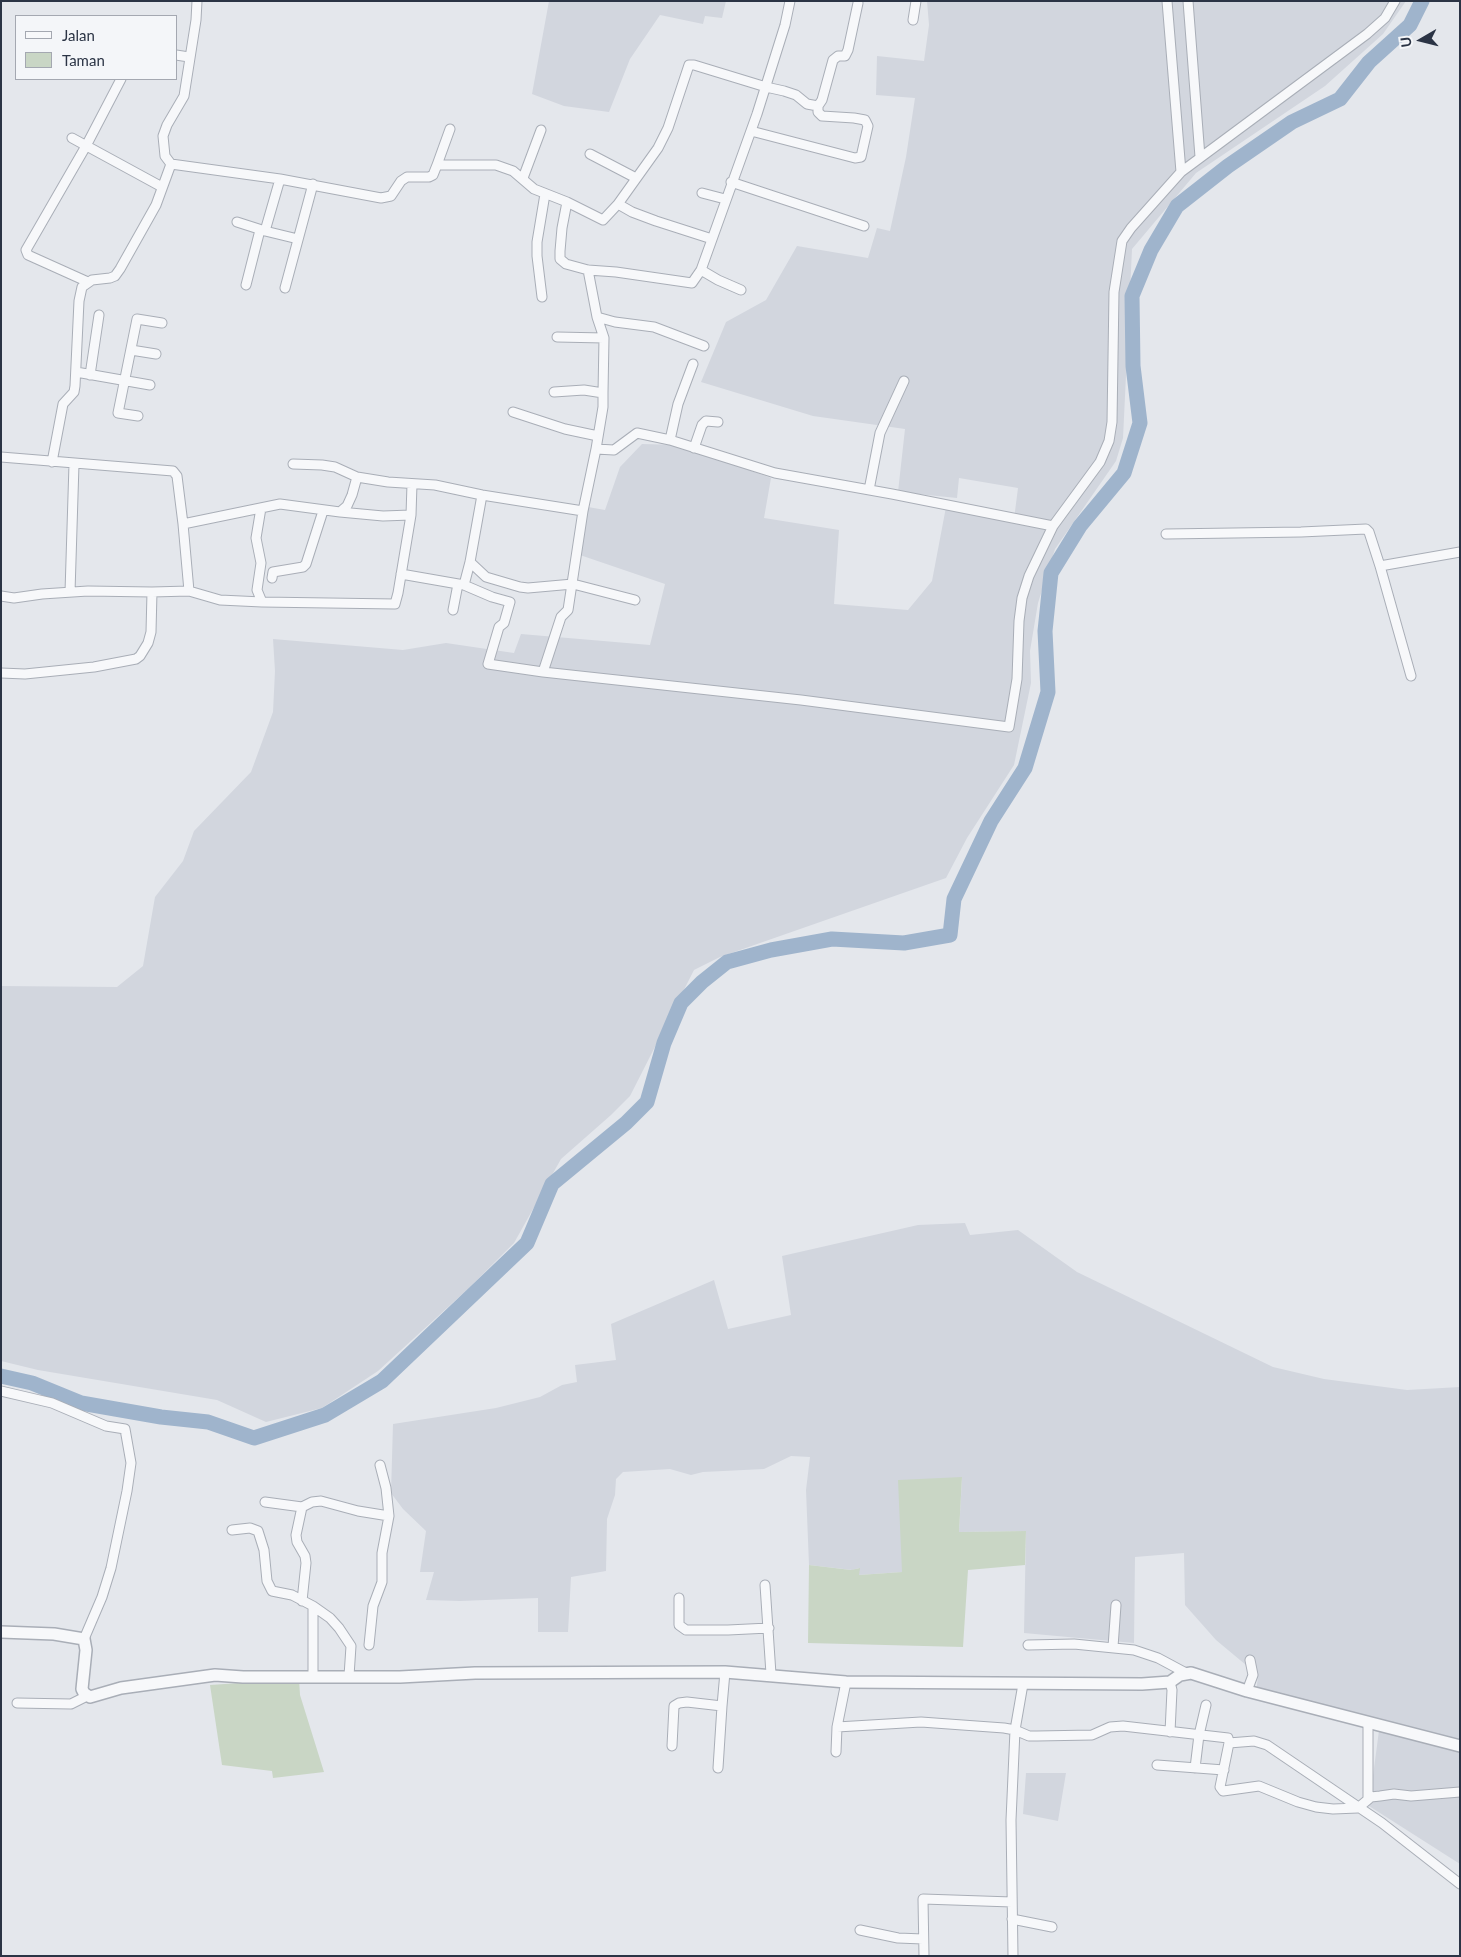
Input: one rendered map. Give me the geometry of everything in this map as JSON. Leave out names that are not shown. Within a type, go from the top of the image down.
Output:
[{"type":"street","points":[[197,1],[184,96],[167,125],[163,136],[165,156],[171,164],[313,184],[388,197],[394,193],[405,178],[430,177],[433,175],[450,129]]},
{"type":"street","points":[[913,20],[916,1]]},
{"type":"street","points":[[1167,1],[1181,172]]},
{"type":"street","points":[[1188,1],[1200,157]]},
{"type":"street","points":[[401,574],[461,585],[510,602],[504,623],[499,628],[492,647],[488,664],[543,672],[801,700],[1009,727],[1017,679],[1019,621],[1022,598],[1029,576],[1053,526],[1100,462],[1109,441],[1112,422],[1114,292],[1122,241],[1131,228],[1181,172],[1367,34],[1385,18],[1395,1]]},
{"type":"street","points":[[567,202],[562,228],[560,259],[566,264],[588,270],[692,283],[701,270],[731,182],[751,131],[785,25],[789,2]]},
{"type":"street","points":[[751,131],[855,158],[861,157],[868,126],[865,120],[822,116],[818,112],[818,106],[822,100],[833,60],[838,56],[845,56],[848,50],[858,3]]},
{"type":"street","points":[[178,54],[189,57]]},
{"type":"street","points":[[437,165],[496,165],[513,171],[523,178],[528,185],[545,194],[567,202],[600,219],[606,219],[658,148],[668,128],[689,65],[796,95],[807,104],[818,106]]},
{"type":"street","points":[[88,282],[28,255],[26,250],[86,146],[120,80]]},
{"type":"street","points":[[523,178],[541,130]]},
{"type":"street","points":[[72,138],[162,187]]},
{"type":"street","points":[[590,154],[636,178]]},
{"type":"street","points":[[52,462],[63,404],[74,392],[79,301],[82,287],[88,282],[115,276],[156,206],[171,164]]},
{"type":"street","points":[[246,285],[280,179]]},
{"type":"street","points":[[731,182],[864,226]]},
{"type":"street","points":[[285,288],[313,184]]},
{"type":"street","points":[[702,193],[725,199]]},
{"type":"street","points":[[542,297],[537,242],[545,194]]},
{"type":"street","points":[[618,204],[632,212],[656,221],[712,239]]},
{"type":"street","points":[[237,222],[262,231],[298,239]]},
{"type":"street","points":[[543,672],[561,617],[568,610],[583,511],[596,449],[603,393],[604,338],[597,318],[588,270]]},
{"type":"street","points":[[701,270],[740,290]]},
{"type":"street","points":[[90,375],[99,315]]},
{"type":"street","points":[[138,416],[118,413],[137,318],[162,323]]},
{"type":"street","points":[[597,318],[654,327],[704,346]]},
{"type":"street","points":[[557,337],[604,338]]},
{"type":"street","points":[[131,350],[156,354]]},
{"type":"street","points":[[670,440],[678,404],[693,364]]},
{"type":"street","points":[[76,372],[150,386]]},
{"type":"street","points":[[869,490],[880,433],[904,381]]},
{"type":"street","points":[[554,392],[584,390],[603,393]]},
{"type":"street","points":[[513,412],[565,429],[598,436]]},
{"type":"street","points":[[694,448],[702,425],[706,421],[718,422]]},
{"type":"street","points":[[596,449],[614,450],[637,433],[670,440],[775,473],[1053,526]]},
{"type":"street","points":[[1,457],[172,471],[177,476],[189,591]]},
{"type":"street","points":[[70,592],[74,464]]},
{"type":"street","points":[[292,464],[335,467],[357,477],[435,485],[482,495],[583,511]]},
{"type":"street","points":[[340,512],[352,495],[357,477]]},
{"type":"street","points":[[1,596],[14,598],[70,592],[189,591],[220,600],[396,604],[411,515],[412,484]]},
{"type":"street","points":[[453,610],[470,562],[482,495]]},
{"type":"street","points":[[182,524],[280,504],[324,512],[382,516],[411,515]]},
{"type":"street","points":[[261,508],[256,538],[261,564],[257,590],[262,602]]},
{"type":"street","points":[[272,578],[273,572],[303,567],[306,564],[324,512]]},
{"type":"street","points":[[1166,534],[1366,529],[1369,532],[1380,566],[1411,676]]},
{"type":"street","points":[[1380,566],[1460,552]]},
{"type":"street","points":[[470,562],[486,578],[520,587],[572,584],[635,600]]},
{"type":"street","points":[[1,673],[25,674],[94,667],[136,659],[140,656],[148,642],[151,632],[152,592]]},
{"type":"street","points":[[1,1391],[52,1404],[106,1426],[124,1429],[131,1463],[111,1568],[102,1597],[84,1639],[86,1650],[82,1685],[84,1694],[87,1696]]},
{"type":"street","points":[[369,1646],[374,1606],[382,1582],[382,1553],[389,1516],[386,1488],[380,1465]]},
{"type":"street","points":[[265,1502],[302,1507],[312,1502],[321,1501],[358,1511],[389,1516]]},
{"type":"street","points":[[302,1507],[296,1536],[306,1563],[302,1601]]},
{"type":"street","points":[[232,1530],[250,1528],[258,1531],[264,1550],[267,1581],[272,1591],[292,1596],[313,1606],[330,1618],[339,1628],[351,1646],[349,1676]]},
{"type":"street","points":[[765,1585],[771,1674]]},
{"type":"street","points":[[679,1598],[679,1625],[686,1630],[769,1629]]},
{"type":"street","points":[[1113,1647],[1116,1605]]},
{"type":"street","points":[[313,1606],[313,1676]]},
{"type":"street","points":[[1,1632],[54,1634],[84,1639]]},
{"type":"street","points":[[1028,1644],[1074,1644],[1134,1650],[1158,1658],[1178,1677]]},
{"type":"street","points":[[1247,1691],[1253,1676],[1250,1660]]},
{"type":"street","points":[[718,1768],[725,1672]]},
{"type":"street","points":[[17,1703],[71,1704],[87,1696],[92,1697],[121,1688],[158,1681],[215,1675],[400,1677],[475,1673],[725,1672],[771,1674],[846,1682],[1142,1684],[1197,1674],[1247,1691],[1460,1746]]},
{"type":"street","points":[[1170,1732],[1172,1690],[1178,1677]]},
{"type":"street","points":[[836,1752],[837,1726],[846,1682]]},
{"type":"street","points":[[1013,1956],[1011,1820],[1015,1730],[1023,1684]]},
{"type":"street","points":[[672,1746],[673,1709],[676,1704],[687,1702],[722,1706]]},
{"type":"street","points":[[1195,1768],[1198,1735],[1206,1705]]},
{"type":"street","points":[[837,1726],[921,1722],[1015,1730],[1029,1736],[1092,1735],[1116,1726],[1227,1737],[1229,1743],[1220,1788],[1223,1791],[1259,1786],[1286,1798],[1316,1807],[1339,1809],[1362,1804],[1372,1797],[1394,1794],[1411,1796],[1460,1792]]},
{"type":"street","points":[[1362,1804],[1368,1722]]},
{"type":"street","points":[[1229,1743],[1254,1741],[1264,1743],[1362,1804],[1382,1823],[1460,1884]]},
{"type":"street","points":[[1157,1765],[1224,1770]]},
{"type":"street","points":[[924,1956],[923,1899],[1012,1902]]},
{"type":"street","points":[[1012,1919],[1052,1927]]},
{"type":"street","points":[[860,1930],[898,1938],[923,1938]]},
{"type":"shaded area","points":[[549,1],[726,1],[722,18],[705,16],[703,24],[660,15],[630,59],[609,112],[564,106],[532,94]]},
{"type":"shaded area","points":[[927,1],[1406,1],[1383,34],[1325,86],[1196,173],[1132,249],[1123,438],[1116,461],[1055,549],[1038,603],[1030,651],[1031,683],[1014,765],[967,838],[946,878],[720,957],[694,970],[630,1096],[561,1159],[514,1243],[470,1287],[378,1371],[322,1408],[266,1422],[217,1400],[38,1370],[1,1361],[1,986],[117,987],[143,966],[155,897],[183,861],[194,831],[251,772],[273,712],[275,671],[273,639],[403,650],[446,643],[514,653],[521,634],[650,645],[665,584],[580,555],[588,507],[605,510],[620,467],[642,444],[679,445],[771,478],[764,518],[839,530],[834,604],[908,610],[932,581],[946,507],[1014,519],[1018,488],[959,478],[957,498],[898,492],[905,429],[813,416],[701,382],[726,322],[766,300],[797,246],[868,258],[877,228],[890,231],[906,157],[915,98],[876,95],[877,56],[924,61],[929,25]]},
{"type":"shaded area","points":[[965,1223],[970,1235],[1018,1230],[1077,1272],[1273,1367],[1324,1379],[1407,1390],[1460,1387],[1460,1864],[1369,1806],[1380,1723],[1256,1694],[1258,1675],[1216,1640],[1185,1605],[1184,1553],[1135,1557],[1134,1643],[1024,1633],[1026,1531],[959,1532],[962,1478],[902,1572],[859,1575],[859,1568],[852,1570],[809,1565],[806,1490],[810,1457],[791,1456],[764,1469],[703,1472],[691,1475],[670,1469],[623,1472],[616,1479],[615,1495],[607,1519],[606,1571],[571,1577],[568,1632],[538,1632],[538,1598],[460,1601],[426,1600],[434,1572],[420,1572],[426,1531],[403,1509],[391,1493],[393,1424],[496,1408],[540,1397],[562,1385],[577,1382],[575,1365],[616,1360],[611,1324],[714,1280],[728,1329],[791,1315],[782,1256],[918,1225]]},
{"type":"shaded area","points":[[1026,1773],[1066,1773],[1058,1821],[1023,1814]]},
{"type":"green space","points":[[962,1477],[959,1532],[1026,1531],[1025,1565],[968,1570],[963,1647],[808,1643],[809,1565],[851,1570],[860,1568],[859,1575],[902,1572],[898,1480]]},
{"type":"green space","points":[[299,1679],[300,1695],[324,1772],[273,1778],[272,1771],[222,1765],[210,1685]]},
{"type":"waterway","points":[[1,1376],[32,1383],[81,1403],[161,1417],[208,1422],[254,1438],[325,1415],[382,1381],[527,1243],[552,1184],[626,1123],[647,1102],[664,1043],[681,1003],[702,982],[727,962],[771,950],[832,939],[904,943],[950,935],[954,899],[991,821],[1025,768],[1048,692],[1045,631],[1051,573],[1080,526],[1124,473],[1140,423],[1133,366],[1132,296],[1151,250],[1177,206],[1228,166],[1292,122],[1340,99],[1369,62],[1410,25],[1422,1]]}]
